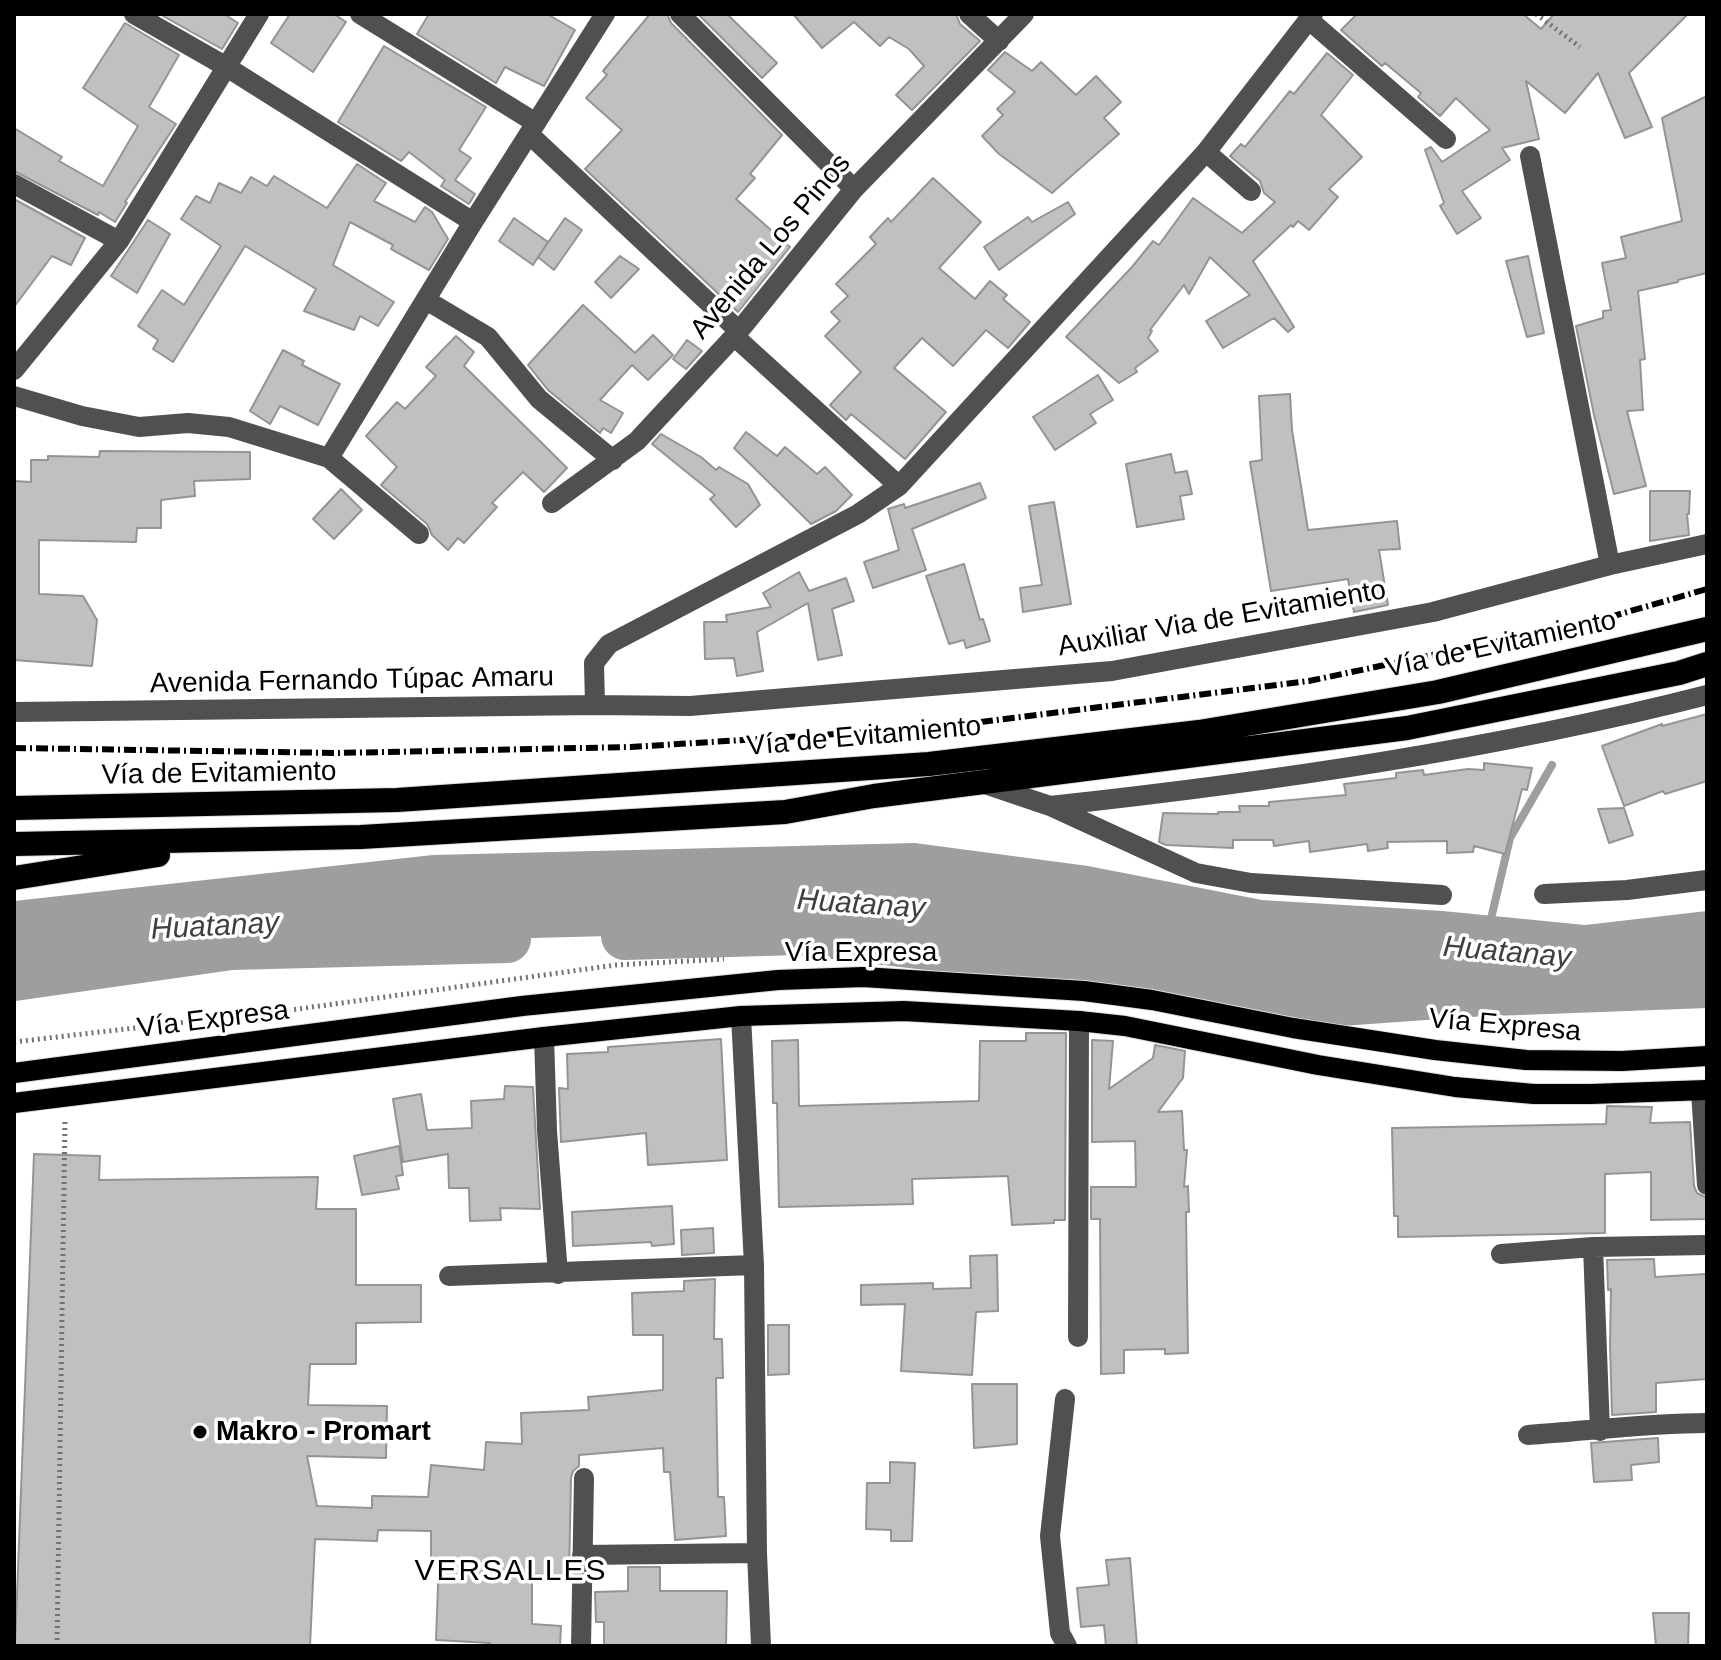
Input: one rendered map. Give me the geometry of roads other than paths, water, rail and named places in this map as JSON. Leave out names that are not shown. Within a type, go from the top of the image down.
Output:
[{"type":"highway","name":"Vía de Evitamiento","points":[[14,808],[397,800],[929,764],[1199,732],[1438,692],[1707,629]]},
{"type":"highway","name":"Vía de Evitamiento","points":[[14,844],[241,842],[785,812],[874,796],[1407,728],[1679,673],[1707,664]]},
{"type":"highway","points":[[14,878],[241,842]]},
{"type":"main road","name":"Vía Expresa","points":[[14,1073],[522,1006],[778,980],[863,977],[1084,991],[1152,1000],[1293,1028],[1419,1048],[1526,1060],[1622,1061],[1707,1056]]},
{"type":"main road","name":"Vía Expresa","points":[[14,1103],[544,1037],[741,1016],[904,1011],[1125,1026],[1318,1065],[1455,1087],[1534,1094],[1704,1090]]},
{"type":"street","points":[[134,14],[225,66],[473,222]]},
{"type":"street","points":[[14,370],[119,241],[259,14]]},
{"type":"street","points":[[360,14],[532,128],[737,334],[899,486]]},
{"type":"street","points":[[329,458],[605,14]]},
{"type":"street","points":[[680,14],[854,189]]},
{"type":"street","points":[[969,14],[999,41]]},
{"type":"street","name":"Avenida Los Pinos","points":[[552,503],[637,441],[737,334],[854,189],[1024,14]]},
{"type":"street","points":[[595,705],[594,663],[609,644],[858,514],[899,486],[1206,152],[1311,17],[1446,139]]},
{"type":"street","points":[[1206,152],[1251,191]]},
{"type":"street","points":[[1530,156],[1610,565]]},
{"type":"street","points":[[14,184],[119,241]]},
{"type":"street","points":[[426,300],[488,337],[539,399],[613,460]]},
{"type":"street","points":[[14,396],[82,416],[139,427],[188,423],[229,427],[329,458],[419,534]]},
{"type":"street","name":"Auxiliar Via de Evitamiento","points":[[690,706],[1112,671],[1433,612],[1610,565],[1707,544]]},
{"type":"street","points":[[1050,806],[1317,774],[1586,723],[1707,695]]},
{"type":"street","name":"Avenida Fernando Túpac Amaru","points":[[14,712],[690,706]]},
{"type":"street","points":[[1313,739],[1317,774]]},
{"type":"street","points":[[982,783],[1050,806],[1196,873],[1251,883],[1442,895]]},
{"type":"street","points":[[1544,894],[1627,890],[1707,880]]},
{"type":"street","points":[[741,1016],[754,1265],[761,1646]]},
{"type":"street","points":[[1078,1337],[1079,1021]]},
{"type":"street","points":[[544,1037],[547,1131],[558,1274]]},
{"type":"street","points":[[1704,1090],[1707,1185]]},
{"type":"street","points":[[1501,1254],[1593,1247],[1707,1245]]},
{"type":"street","points":[[1593,1247],[1600,1431]]},
{"type":"street","points":[[449,1276],[754,1265]]},
{"type":"street","points":[[1065,1399],[1050,1536],[1060,1633],[1067,1646]]},
{"type":"street","points":[[1528,1435],[1600,1431],[1656,1423],[1707,1423]]},
{"type":"street","points":[[581,1646],[584,1478]]},
{"type":"street","points":[[582,1555],[757,1553]]},
{"type":"water","name":"Huatanay","points":[[915,843],[1088,866],[1262,900],[1443,911],[1585,925],[1707,911],[1707,984],[1467,993],[1340,1002],[1183,976],[798,931],[231,946],[14,977],[14,901],[433,855]]},
{"type":"waterway","name":"Huatanay","points":[[1490,923],[1510,838],[1552,765]]},
{"type":"waterway","name":"Huatanay","points":[[625,936],[798,931],[1183,976],[1340,1002],[1467,993],[1707,984]]},
{"type":"waterway","name":"Huatanay","points":[[14,977],[231,946],[507,939]]},
{"type":"railway","points":[[14,748],[337,753],[631,747],[932,728],[1309,681],[1603,619],[1707,589]]},
{"type":"place","name":"Makro - Promart","points":[[200,1432]]},
{"type":"district","name":"VERSALLES","points":[[511,1572]]}]
